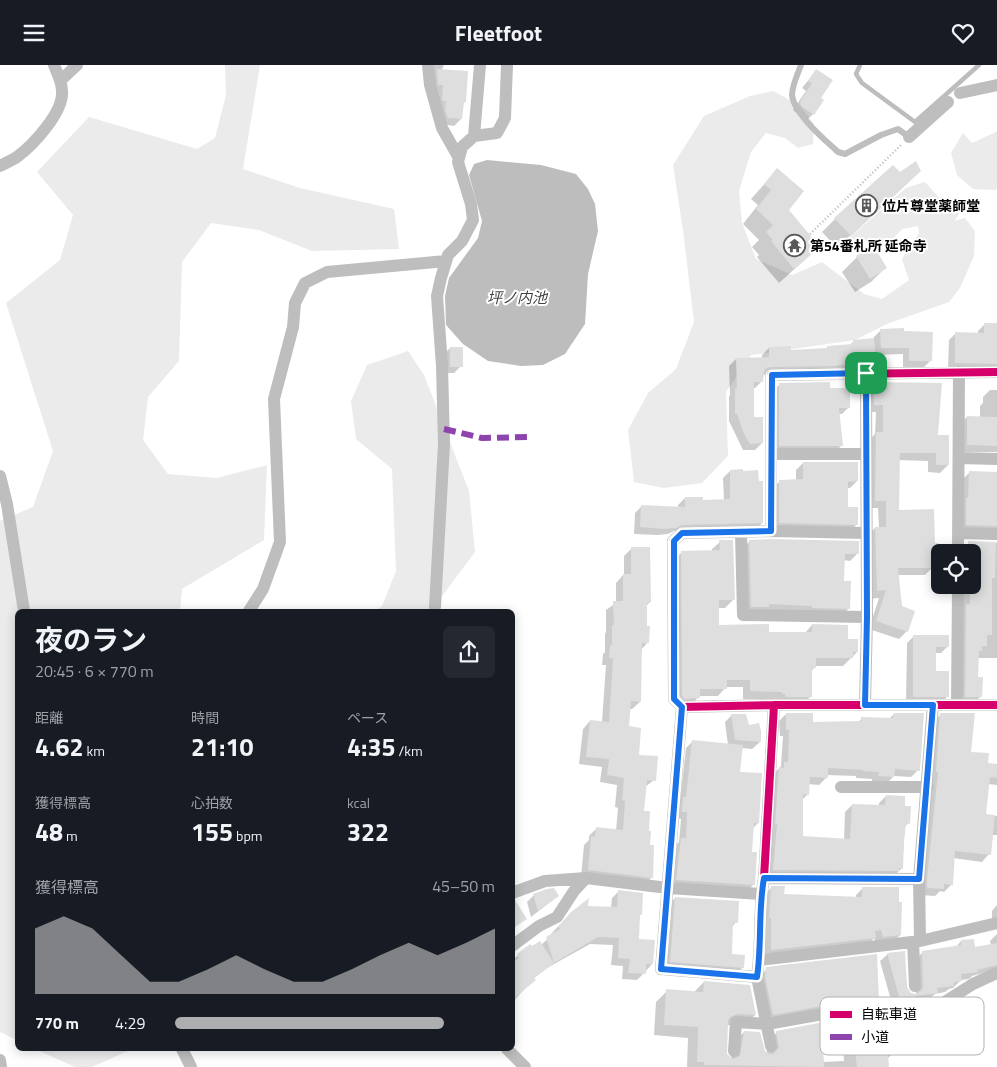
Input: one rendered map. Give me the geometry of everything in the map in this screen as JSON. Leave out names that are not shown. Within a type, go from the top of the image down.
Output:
[{"type":"street","points":[[0,166],[17,157],[49,125],[59,107],[63,93],[54,65]]},
{"type":"street","points":[[60,81],[77,65]]},
{"type":"street","points":[[428,65],[430,85],[442,128],[459,158]]},
{"type":"street","points":[[474,136],[480,65]]},
{"type":"street","points":[[435,607],[444,444],[442,366],[437,296],[448,255],[462,241],[473,220],[458,162],[462,147],[474,136],[498,133],[505,118],[507,65]]},
{"type":"street","points":[[960,93],[997,85]]},
{"type":"street","points":[[909,137],[948,102]]},
{"type":"street","points":[[250,609],[263,589],[280,542],[274,399],[293,327],[295,303],[305,283],[327,272],[446,261]]},
{"type":"street","points":[[958,544],[960,372]]},
{"type":"street","points":[[771,531],[772,375],[997,372]]},
{"type":"street","points":[[865,705],[867,617],[866,373]]},
{"type":"street","points":[[771,454],[866,454]]},
{"type":"street","points":[[959,458],[997,459]]},
{"type":"street","points":[[0,475],[7,504],[24,609]]},
{"type":"street","points":[[866,533],[771,531],[682,533],[674,541],[674,699],[682,707],[997,705]]},
{"type":"street","points":[[741,532],[743,615],[867,617]]},
{"type":"street","points":[[958,533],[997,534]]},
{"type":"street","points":[[957,705],[958,594]]},
{"type":"street","points":[[771,1046],[757,977],[760,960],[761,894],[764,878],[774,705]]},
{"type":"street","points":[[915,986],[919,879],[928,787],[933,705]]},
{"type":"street","points":[[682,707],[661,969],[757,977]]},
{"type":"street","points":[[842,787],[928,787]]},
{"type":"street","points":[[764,878],[919,879]]},
{"type":"street","points":[[515,892],[545,881],[586,879],[761,894]]},
{"type":"street","points":[[515,944],[539,926],[557,917],[574,891],[586,879]]},
{"type":"street","points":[[760,960],[917,942],[997,923]]},
{"type":"street","points":[[952,997],[973,984],[997,973]]},
{"type":"street","points":[[734,1051],[736,1022],[767,1024],[820,1015]]},
{"type":"street","points":[[183,1051],[191,1067]]},
{"type":"street","points":[[509,1051],[525,1067]]},
{"type":"street","points":[[0,1060],[1,1067]]},
{"type":"lane","points":[[801,65],[792,95],[798,110],[807,122],[838,152],[845,154],[881,135],[898,129],[909,137]]},
{"type":"path","points":[[810,234],[909,137]]},
{"type":"shaded area","points":[[225,65],[260,65],[243,169],[300,188],[394,209],[399,249],[312,251],[259,230],[211,223],[182,262],[179,361],[148,397],[143,440],[168,474],[217,478],[267,465],[264,540],[182,589],[180,609],[15,609],[15,1039],[0,1032],[0,521],[33,507],[53,451],[6,303],[60,260],[73,215],[37,172],[89,117],[197,149],[215,138],[226,95]]},
{"type":"shaded area","points":[[773,91],[799,105],[814,124],[813,144],[798,148],[785,138],[766,133],[751,152],[739,191],[742,223],[756,259],[792,275],[822,262],[864,294],[882,299],[909,280],[902,259],[919,233],[918,226],[902,229],[888,244],[881,239],[852,243],[848,239],[906,188],[925,182],[952,212],[961,212],[954,221],[965,218],[975,231],[974,256],[960,288],[949,302],[887,324],[855,340],[751,355],[726,392],[728,456],[702,483],[664,488],[634,482],[628,430],[648,393],[676,369],[694,322],[673,165],[704,116],[750,96]]},
{"type":"shaded area","points":[[997,130],[997,188],[996,190],[973,189],[957,175],[951,153],[963,133],[972,143]]},
{"type":"shaded area","points":[[408,351],[424,375],[469,491],[475,552],[432,609],[378,609],[382,606],[396,571],[392,469],[356,439],[351,401],[367,365]]},
{"type":"shaded area","points":[[39,1051],[128,1051],[92,1067],[75,1067]]},
{"type":"water","name":"坪ノ内池","points":[[487,160],[541,165],[576,174],[588,189],[595,204],[598,231],[588,274],[585,324],[565,354],[543,365],[521,366],[488,361],[463,344],[446,325],[445,296],[449,278],[478,238],[482,221],[469,175],[474,164]]},
{"type":"building","points":[[437,69],[468,71],[466,102],[464,102],[462,119],[448,118],[445,110],[446,101],[442,99],[443,85],[438,85]]},
{"type":"building","points":[[816,69],[833,80],[821,98],[824,100],[814,115],[801,106],[800,102],[812,83],[808,81]]},
{"type":"building","name":"位片尊堂薬師堂","points":[[916,161],[921,171],[851,236],[834,218],[893,165],[900,172]]},
{"type":"building","points":[[777,168],[804,191],[789,210],[820,247],[794,269],[766,232],[773,225],[756,209],[771,190],[764,184]]},
{"type":"building","points":[[873,245],[887,268],[870,279],[856,256]]},
{"type":"building","points":[[984,323],[997,323],[997,364],[955,363],[955,332],[984,333]]},
{"type":"building","points":[[904,328],[904,331],[933,332],[932,361],[909,361],[909,348],[881,348],[880,329]]},
{"type":"building","points":[[874,338],[876,361],[863,360],[863,363],[831,366],[766,368],[763,382],[754,382],[754,417],[763,417],[763,443],[750,444],[744,434],[737,414],[735,414],[735,388],[737,388],[736,358],[769,357],[769,347],[791,346],[791,350],[827,348],[827,346],[853,344],[853,340]]},
{"type":"building","points":[[450,347],[463,347],[463,367],[450,367]]},
{"type":"building","points":[[830,382],[830,388],[850,388],[850,408],[839,408],[843,446],[779,446],[779,383]]},
{"type":"building","points":[[874,382],[942,383],[938,435],[949,435],[949,465],[936,465],[936,453],[900,453],[899,510],[934,509],[935,543],[938,543],[931,544],[931,568],[898,568],[902,606],[915,611],[908,632],[876,621],[886,590],[877,591],[875,527],[886,527],[886,501],[875,501],[876,432],[883,432],[883,405],[874,405]]},
{"type":"building","points":[[967,416],[997,417],[997,446],[967,445]]},
{"type":"building","points":[[803,462],[858,462],[858,481],[848,482],[848,507],[858,507],[858,525],[779,523],[779,480],[803,479]]},
{"type":"building","points":[[743,469],[743,471],[758,470],[759,481],[763,481],[763,523],[682,525],[676,528],[664,529],[640,527],[641,505],[685,507],[685,497],[703,497],[703,500],[730,499],[730,470]]},
{"type":"building","points":[[969,471],[997,472],[997,526],[966,525]]},
{"type":"building","points":[[719,540],[733,540],[735,600],[719,600],[719,625],[769,624],[769,632],[812,632],[812,624],[848,625],[848,639],[858,639],[858,652],[853,652],[853,658],[816,658],[816,668],[812,668],[812,697],[785,697],[785,694],[782,694],[782,692],[750,691],[750,680],[727,680],[727,689],[700,689],[700,698],[685,699],[682,696],[681,551],[720,550]]},
{"type":"building","points":[[749,540],[859,541],[859,554],[845,554],[844,581],[851,581],[850,609],[769,604],[769,607],[751,607]]},
{"type":"building","points":[[968,541],[996,542],[995,578],[992,578],[992,635],[987,635],[987,646],[982,646],[982,651],[979,651],[978,677],[983,677],[982,697],[965,697],[966,604],[970,604],[970,594],[981,594],[981,544],[968,544]]},
{"type":"building","points":[[631,547],[650,547],[651,602],[647,603],[647,626],[650,626],[649,643],[642,643],[641,702],[631,701],[629,726],[641,728],[639,755],[658,756],[656,781],[647,780],[644,811],[650,811],[650,845],[654,845],[653,878],[588,870],[591,836],[595,837],[596,827],[623,830],[625,801],[622,800],[624,778],[607,775],[609,759],[586,757],[590,720],[609,722],[613,658],[609,658],[610,645],[612,645],[612,625],[614,625],[613,601],[623,601],[623,574],[631,574]]},
{"type":"building","points":[[913,635],[949,635],[949,647],[936,647],[936,671],[949,671],[949,697],[913,697]]},
{"type":"building","points":[[786,713],[813,713],[813,722],[861,721],[861,717],[893,718],[894,713],[924,713],[920,771],[895,769],[894,777],[878,776],[879,772],[828,768],[828,778],[810,777],[809,795],[803,794],[803,836],[850,839],[852,804],[885,805],[886,795],[905,796],[905,806],[911,806],[910,824],[906,823],[903,869],[899,868],[899,871],[773,870],[779,767],[784,768],[784,762],[788,762],[789,730],[786,730]]},
{"type":"building","points":[[940,713],[975,713],[971,752],[989,753],[988,763],[997,764],[997,778],[990,777],[986,814],[995,815],[991,855],[955,851],[953,885],[944,884],[944,889],[927,888],[938,772],[936,772]]},
{"type":"building","points":[[731,714],[746,714],[749,725],[759,723],[761,742],[735,740]]},
{"type":"building","points":[[692,740],[743,745],[740,772],[762,773],[759,823],[754,823],[752,852],[757,852],[755,885],[676,880],[681,838],[686,838],[687,812],[682,812],[683,797],[686,797]]},
{"type":"building","points":[[771,886],[785,886],[784,894],[862,897],[862,887],[899,887],[899,902],[902,902],[901,935],[883,937],[881,930],[875,931],[876,938],[771,950],[771,918],[769,918]]},
{"type":"building","points":[[554,888],[559,896],[538,911],[533,894]]},
{"type":"building","points":[[618,890],[643,893],[639,939],[655,940],[653,964],[646,964],[646,974],[628,973],[630,959],[618,958],[619,938],[598,937],[554,963],[546,937],[560,929],[558,926],[570,913],[589,898],[588,906],[617,907]]},
{"type":"building","points":[[675,897],[739,901],[738,923],[733,923],[732,954],[745,955],[744,968],[670,962]]},
{"type":"building","points":[[515,900],[527,919],[515,927]]},
{"type":"building","points":[[974,939],[975,947],[997,943],[997,965],[977,970],[978,972],[961,974],[962,981],[954,982],[954,986],[937,988],[938,993],[915,997],[899,997],[887,953],[905,951],[907,987],[911,993],[916,994],[922,990],[923,986],[922,951],[961,945],[961,940]]},
{"type":"building","points":[[540,941],[554,963],[534,978],[536,980],[515,998],[515,961],[519,958],[517,954],[530,944],[532,946]]},
{"type":"building","points":[[877,954],[879,997],[820,997],[820,1006],[773,1015],[765,977],[766,967]]},
{"type":"building","points":[[704,981],[750,985],[756,1015],[737,1014],[730,1017],[728,1021],[727,1054],[733,1059],[740,1056],[744,1031],[760,1032],[765,1051],[773,1054],[779,1048],[776,1031],[820,1023],[820,1055],[824,1055],[824,1067],[704,1065],[704,1062],[697,1062],[698,1027],[664,1025],[666,989],[703,992]]},
{"type":"building","points":[[855,1055],[888,1055],[889,1067],[857,1067]]},
{"type":"waterway","points":[[860,65],[856,74],[862,83],[915,122],[979,65]]},
{"type":"marked path","points":[[444,429],[482,438],[530,437]]},
{"type":"cycle path","points":[[997,372],[771,375],[771,531],[682,533],[673,541],[674,699],[682,707],[997,705]]},
{"type":"cycle path","points":[[682,707],[661,969],[757,977],[774,705]]},
{"type":"place","name":"位片尊堂薬師堂","points":[[866,205]]},
{"type":"place","name":"第54番札所 延命寺","points":[[794,245]]},
{"type":"route","points":[[866,373],[867,617],[865,705],[933,705],[928,787],[919,879],[764,878],[761,894],[760,960],[757,977],[661,969],[682,707],[674,699],[674,541],[682,533],[771,531],[772,375],[866,373]]}]
